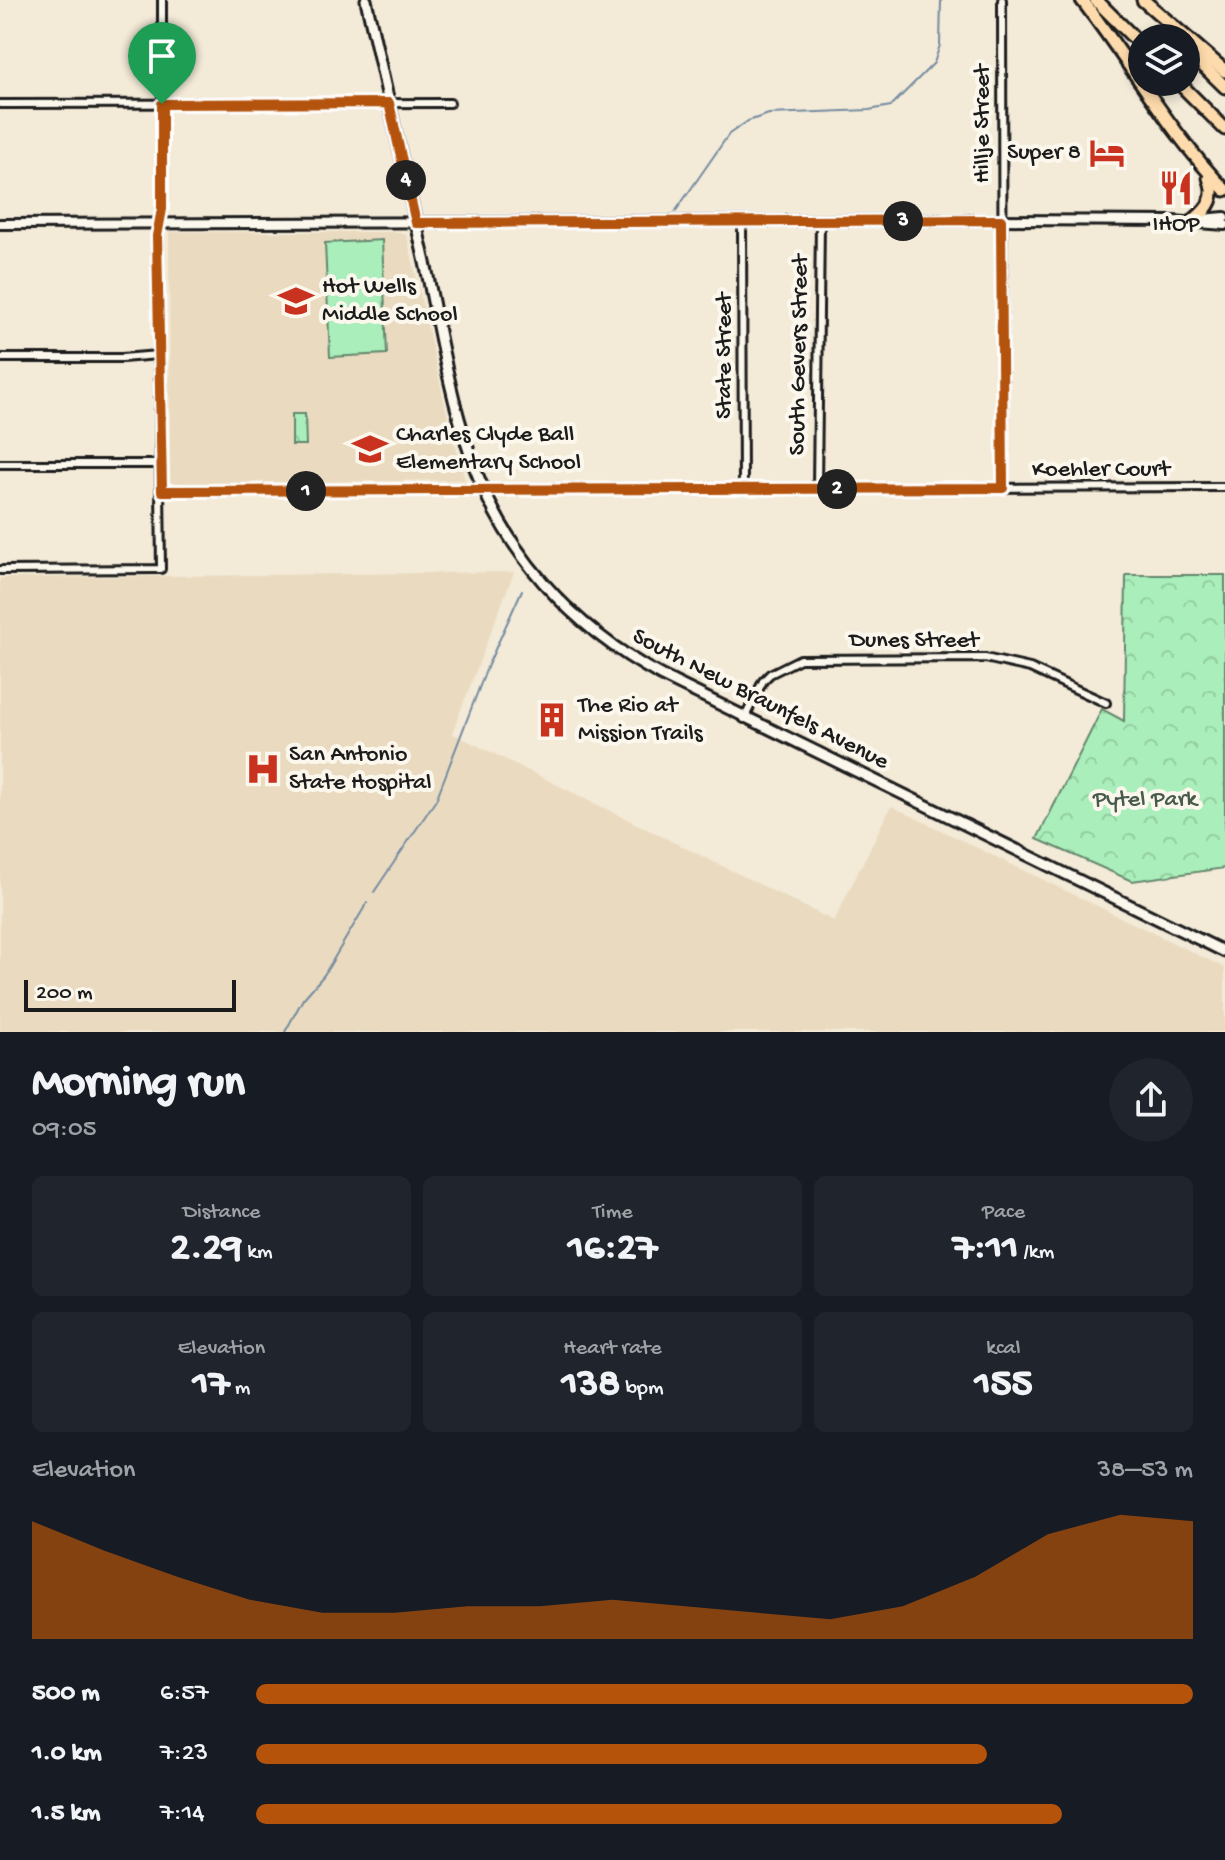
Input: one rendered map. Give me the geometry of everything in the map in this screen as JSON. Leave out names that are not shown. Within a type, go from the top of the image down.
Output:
[{"type":"highway","points":[[1082,0],[1206,170],[1225,190]]},
{"type":"highway","points":[[1096,0],[1128,32]]},
{"type":"highway","points":[[1137,0],[1161,24]]},
{"type":"highway","points":[[1143,0],[1225,71]]},
{"type":"highway","points":[[1200,63],[1225,87]]},
{"type":"highway","points":[[1192,96],[1225,129]]},
{"type":"highway","points":[[1195,219],[1212,198],[1213,188],[1206,170]]},
{"type":"main road","name":"South New Braunfels Avenue","points":[[366,0],[464,436],[485,491],[520,555],[544,585],[571,614],[632,661],[744,719],[1225,952]]},
{"type":"street","points":[[0,570],[161,569],[157,236],[160,223],[162,0]]},
{"type":"street","name":"Hillje Street","points":[[1002,0],[1003,488]]},
{"type":"street","points":[[0,104],[450,103]]},
{"type":"street","points":[[1173,221],[1225,217]]},
{"type":"street","points":[[0,224],[1001,220],[1173,221],[1225,225]]},
{"type":"street","name":"South Gevers Street","points":[[817,489],[820,222]]},
{"type":"street","name":"State Street","points":[[742,223],[743,490]]},
{"type":"street","points":[[0,358],[158,355]]},
{"type":"street","points":[[0,464],[161,464]]},
{"type":"street","name":"Koehler Court","points":[[162,491],[1225,487]]},
{"type":"street","name":"Dunes Street","points":[[744,719],[763,681],[770,674],[800,659],[985,658],[1030,668],[1106,703]]},
{"type":"shaded area","name":"Hot Wells Middle School","points":[[169,232],[400,232],[407,236],[465,480],[170,484]]},
{"type":"shaded area","name":"San Antonio State Hospital","points":[[514,572],[452,733],[834,921],[891,806],[1225,968],[1225,1032],[0,1032],[0,578]]},
{"type":"green space","points":[[382,240],[387,354],[330,357],[325,243]]},
{"type":"green space","points":[[292,414],[305,414],[306,445],[292,445]]},
{"type":"green space","name":"Pytel Park","points":[[1126,575],[1225,575],[1225,868],[1132,881],[1037,839],[1102,709],[1124,721]]},
{"type":"waterway","points":[[675,212],[729,134],[748,121],[769,114],[869,110],[891,106],[934,63],[940,45],[941,0]]},
{"type":"waterway","points":[[374,892],[436,800],[488,665],[522,590]]},
{"type":"waterway","points":[[285,1032],[303,999],[324,975],[367,903]]},
{"type":"place","name":"Super 8","points":[[1107,153]]},
{"type":"place","name":"IHOP","points":[[1176,188]]},
{"type":"place","name":"Hot Wells Middle School","points":[[296,301]]},
{"type":"place","name":"Charles Clyde Ball Elementary School","points":[[370,449]]},
{"type":"place","name":"The Rio at Mission Trails","points":[[552,720]]},
{"type":"place","name":"San Antonio State Hospital","points":[[263,769]]},
{"type":"route","points":[[389,103],[416,223],[1001,220],[1003,488],[162,491],[157,236],[162,209],[162,104],[389,103]]}]
